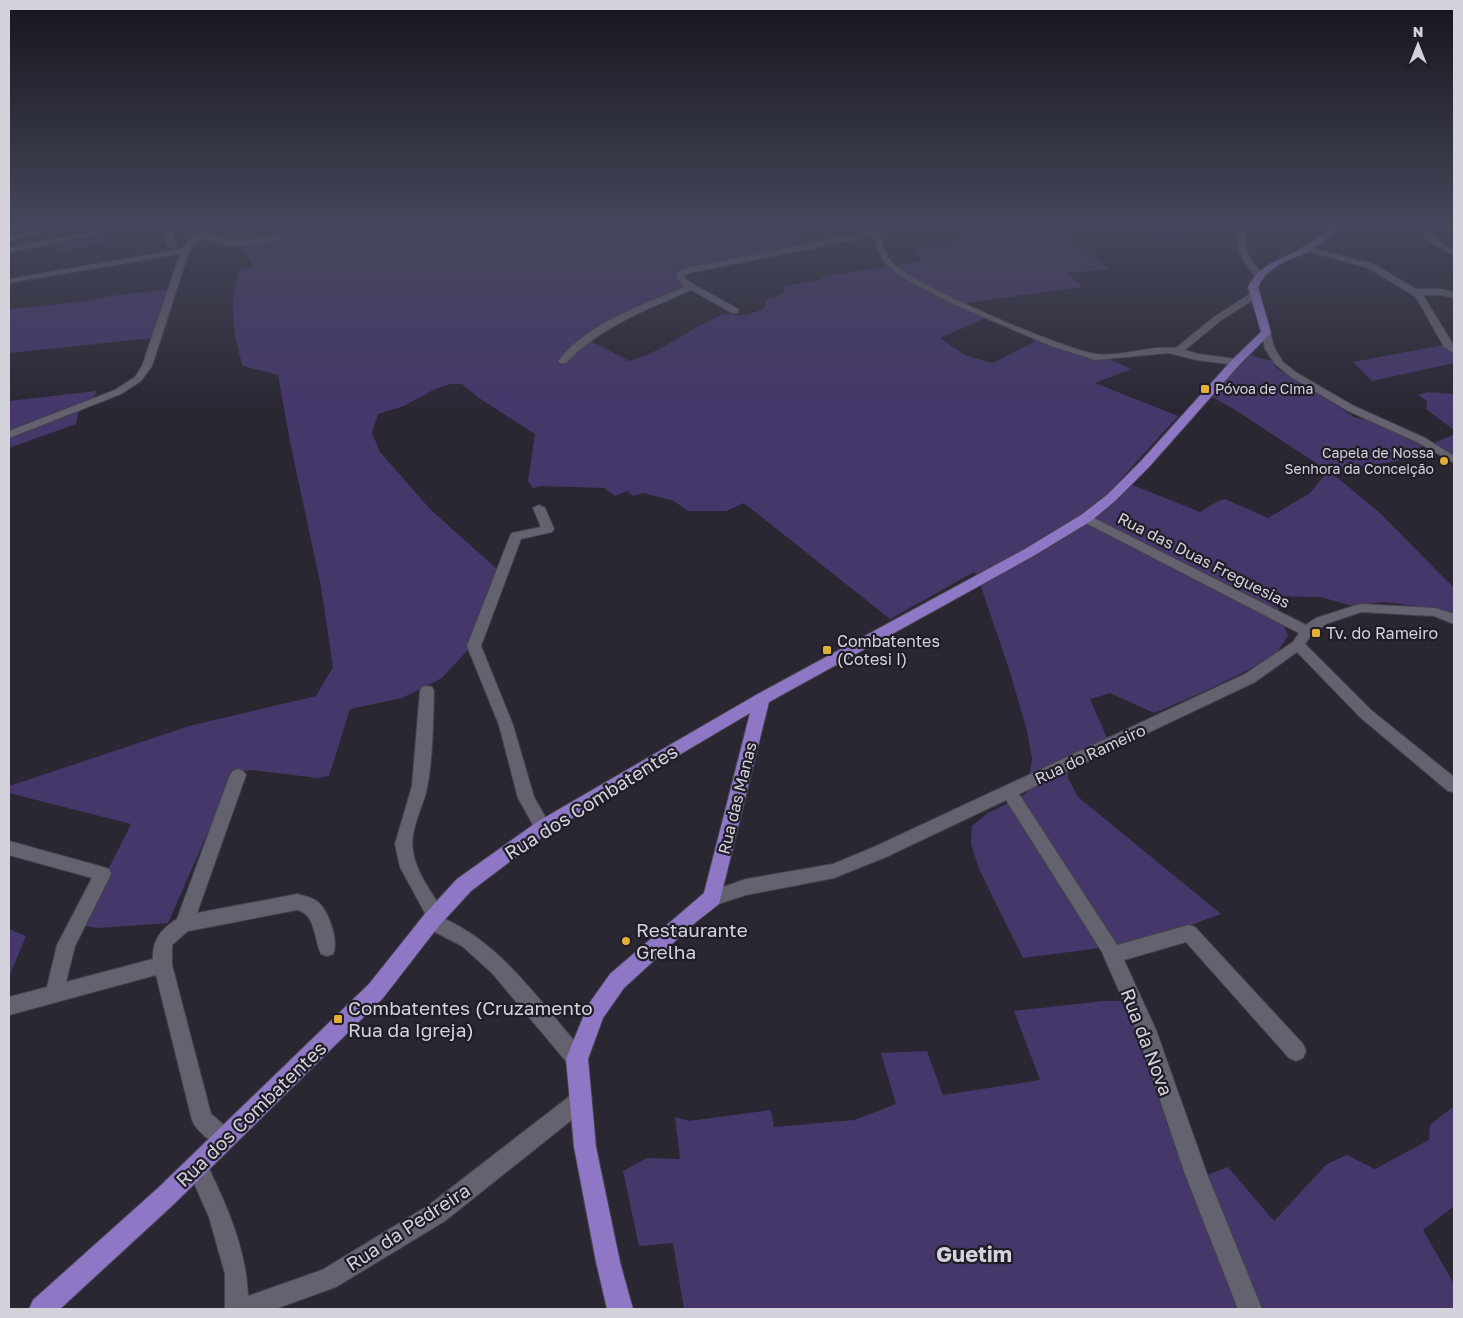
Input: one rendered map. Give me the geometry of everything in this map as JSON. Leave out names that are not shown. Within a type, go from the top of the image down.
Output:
[{"type":"main road","points":[[1254,287],[1266,333]]},
{"type":"main road","name":"Rua dos Combatentes","points":[[42,1309],[197,1165],[376,991],[433,918],[464,885],[543,827],[762,699],[1030,552],[1086,518],[1111,498],[1145,464],[1236,362],[1266,333]]},
{"type":"main road","name":"Rua das Manas","points":[[712,898],[762,699]]},
{"type":"main road","points":[[620,1309],[608,1262],[585,1147],[577,1059],[595,1012],[617,981],[689,916],[712,898]]},
{"type":"street","points":[[9,435],[118,392],[138,379],[147,366],[173,287]]},
{"type":"street","points":[[563,361],[576,345],[598,330],[692,287],[735,311]]},
{"type":"street","points":[[927,287],[957,303],[1002,323],[1093,357],[1110,357],[1157,350],[1236,362]]},
{"type":"street","points":[[1405,287],[1419,295],[1449,347],[1454,350]]},
{"type":"street","points":[[1414,292],[1441,292],[1454,295]]},
{"type":"street","points":[[1178,352],[1217,319],[1256,294]]},
{"type":"street","points":[[1266,333],[1270,349],[1280,364],[1294,375],[1350,408],[1421,440],[1454,460]]},
{"type":"street","points":[[540,508],[548,529],[516,536],[474,646],[506,725],[526,798],[543,827]]},
{"type":"street","name":"Rua das Duas Freguesias","points":[[1086,518],[1307,631]]},
{"type":"street","name":"Rua do Rameiro","points":[[712,898],[746,887],[834,871],[880,852],[1250,678],[1298,644],[1307,631],[1321,621],[1360,608],[1434,612],[1454,619]]},
{"type":"street","points":[[1298,644],[1366,714],[1454,786]]},
{"type":"street","points":[[427,691],[422,768],[403,849],[409,870],[433,918],[468,940],[510,978],[577,1059]]},
{"type":"street","points":[[184,924],[238,775]]},
{"type":"street","name":"Rua da Nova","points":[[1009,792],[1112,955],[1146,1030],[1196,1174],[1250,1309]]},
{"type":"street","points":[[9,848],[103,874],[66,945],[54,995]]},
{"type":"street","points":[[224,1138],[202,1120],[163,965],[160,950],[165,938],[173,930],[184,924],[288,904],[307,903],[314,907],[318,915],[327,948]]},
{"type":"street","points":[[1112,955],[1189,933],[1296,1052]]},
{"type":"street","points":[[9,1006],[163,965]]},
{"type":"street","name":"Rua da Pedreira","points":[[243,1309],[328,1279],[437,1213],[582,1099]]},
{"type":"street","points":[[197,1165],[220,1215],[236,1274],[237,1309]]},
{"type":"shaded area","points":[[235,287],[688,287],[585,338],[629,361],[663,347],[721,316],[728,314],[744,315],[759,311],[765,307],[766,299],[776,297],[785,291],[784,287],[1082,287],[965,303],[967,307],[986,318],[940,338],[967,356],[993,363],[1040,339],[1102,359],[1111,360],[1131,369],[1095,383],[1178,416],[1120,480],[1200,512],[1225,499],[1268,518],[1310,493],[1328,471],[1211,396],[1249,355],[1272,361],[1275,367],[1354,417],[1377,423],[1424,446],[1410,451],[1418,458],[1329,471],[1379,512],[1454,588],[1454,615],[1418,606],[1383,602],[1353,606],[1320,597],[1274,596],[1288,636],[1274,657],[1201,693],[1154,713],[1110,693],[1090,699],[1110,745],[1068,764],[1068,778],[1078,797],[1221,914],[1155,938],[1130,944],[1023,958],[979,869],[971,844],[972,826],[988,813],[1026,794],[1032,759],[1027,731],[1010,672],[977,575],[974,572],[890,619],[744,503],[726,511],[688,511],[674,501],[643,493],[633,496],[627,491],[615,496],[604,488],[541,486],[533,488],[528,481],[535,434],[479,398],[462,384],[450,384],[435,389],[404,406],[378,414],[372,433],[380,452],[430,509],[500,572],[478,639],[442,678],[402,698],[350,709],[329,776],[318,778],[252,770],[234,773],[168,923],[98,928],[80,925],[131,824],[9,793],[9,786],[189,726],[316,696],[333,667],[321,587],[290,442],[278,375],[243,366],[234,330]]},
{"type":"shaded area","points":[[174,289],[167,326],[153,338],[9,353],[9,309]]},
{"type":"shaded area","points":[[1443,345],[1454,345],[1454,363],[1372,381],[1353,362]]},
{"type":"shaded area","points":[[96,391],[96,394],[79,410],[76,424],[9,448],[9,401]]},
{"type":"shaded area","points":[[1427,392],[1454,394],[1454,430],[1426,409],[1427,401],[1418,395]]},
{"type":"shaded area","points":[[1454,435],[1454,457],[1433,443]]},
{"type":"shaded area","points":[[9,929],[26,936],[9,977]]},
{"type":"shaded area","points":[[1104,1001],[1125,1001],[1187,1182],[1228,1167],[1274,1221],[1327,1164],[1347,1155],[1375,1169],[1429,1140],[1430,1125],[1454,1106],[1454,1206],[1423,1230],[1454,1284],[1454,1309],[684,1309],[673,1243],[639,1246],[623,1171],[647,1158],[680,1159],[675,1117],[689,1121],[771,1110],[774,1127],[854,1120],[896,1104],[881,1053],[927,1051],[943,1095],[1040,1080],[1014,1011]]},
{"type":"place","name":"Póvoa de Cima","points":[[1205,389]]},
{"type":"place","name":"Capela de Nossa Senhora da Conceição","points":[[1444,461]]},
{"type":"place","name":"Tv. do Rameiro","points":[[1316,633]]},
{"type":"place","name":"Combatentes (Cotesi I)","points":[[827,650]]},
{"type":"place","name":"Restaurante Grelha","points":[[626,941]]},
{"type":"place","name":"Combatentes (Cruzamento Rua da Igreja)","points":[[338,1019]]},
{"type":"district","name":"Guetim","points":[[974,1254]]}]
